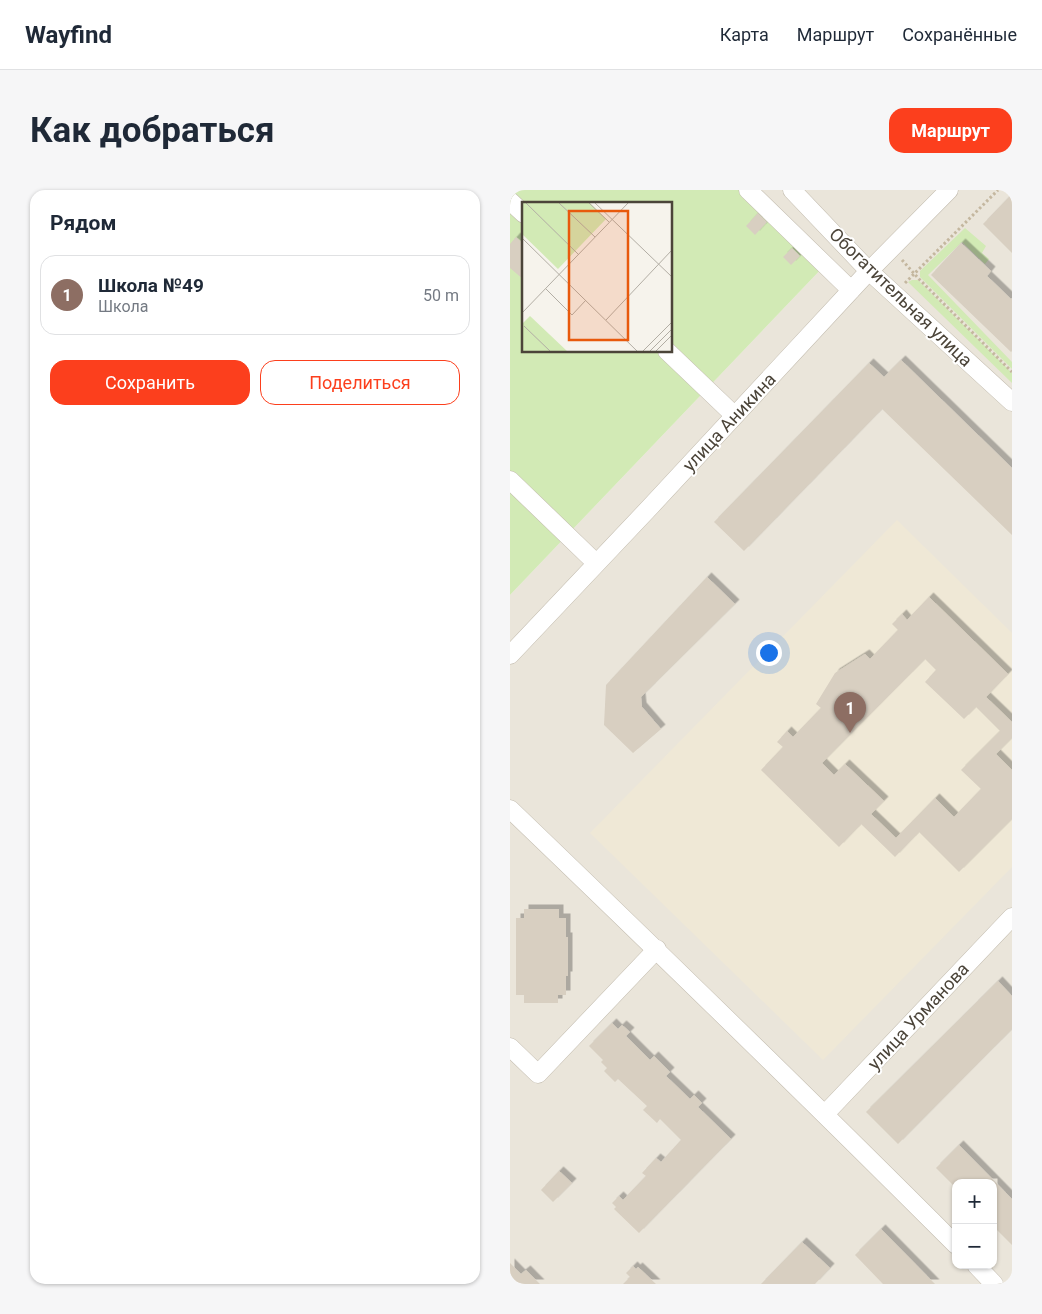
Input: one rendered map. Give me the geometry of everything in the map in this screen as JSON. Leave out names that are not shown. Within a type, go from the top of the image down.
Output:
[{"type":"street","points":[[748,190],[851,290]]},
{"type":"street","name":"Обогатительная улица","points":[[792,190],[869,271],[1012,402]]},
{"type":"street","name":"улица Аникина","points":[[510,655],[851,290],[949,190]]},
{"type":"street","points":[[510,201],[522,212]]},
{"type":"street","points":[[668,352],[734,415]]},
{"type":"street","points":[[510,480],[596,564]]},
{"type":"street","points":[[510,809],[657,949],[952,1241]]},
{"type":"street","name":"улица Урманова","points":[[825,1114],[1012,917]]},
{"type":"street","points":[[510,1047],[538,1074],[657,949]]},
{"type":"street","points":[[980,1269],[994,1284]]},
{"type":"path","points":[[894,294],[998,190]]},
{"type":"path","points":[[892,248],[914,274],[1012,372]]},
{"type":"shaded area","points":[[752,190],[1012,190],[1012,1284],[510,1284],[510,595],[826,264]]},
{"type":"shaded area","points":[[897,520],[1012,633],[1012,867],[823,1060],[590,833]]},
{"type":"green space","points":[[510,190],[752,190],[826,264],[510,595]]},
{"type":"green space","points":[[965,228],[986,246],[982,253],[989,259],[985,264],[962,242],[928,275],[1012,362],[1012,369],[920,277],[920,271]]},
{"type":"green space","points":[[918,280],[1012,373],[1012,383],[908,282]]},
{"type":"building","points":[[1012,194],[1012,253],[983,224]]},
{"type":"building","points":[[758,213],[767,222],[755,235],[746,226]]},
{"type":"building","points":[[516,237],[522,242],[522,278],[510,268],[510,244]]},
{"type":"building","points":[[961,243],[991,271],[987,276],[1012,298],[1011,352],[931,275]]},
{"type":"building","points":[[792,248],[800,256],[791,265],[783,257]]},
{"type":"building","points":[[901,360],[1012,468],[1012,535],[882,409],[744,551],[714,522],[869,363],[884,377]]},
{"type":"building","points":[[707,577],[735,604],[641,697],[642,707],[661,729],[633,753],[604,725],[606,685]]},
{"type":"building","points":[[929,597],[1008,674],[986,697],[1012,722],[1012,738],[996,754],[1012,770],[1012,819],[959,872],[919,832],[895,857],[861,824],[839,847],[761,770],[783,747],[777,742],[787,731],[793,737],[821,708],[816,704],[835,673],[865,654],[870,659],[898,630],[892,624],[902,614],[907,620]],"holes":[[[925,659],[936,670],[925,682],[964,719],[976,707],[1000,731],[961,770],[981,789],[954,817],[935,798],[896,838],[871,814],[884,801],[845,764],[834,775],[822,763]]]},
{"type":"building","points":[[524,909],[559,909],[559,918],[566,918],[568,976],[566,976],[566,995],[558,995],[558,1003],[524,1003],[524,995],[516,995],[516,918],[524,918]]},
{"type":"building","points":[[998,981],[1012,996],[1012,1029],[898,1144],[866,1112]]},
{"type":"building","points":[[612,1023],[618,1029],[622,1025],[630,1032],[626,1036],[650,1060],[654,1056],[670,1072],[666,1076],[690,1099],[694,1095],[702,1103],[698,1107],[731,1139],[639,1233],[614,1209],[616,1207],[612,1203],[619,1196],[623,1200],[646,1176],[642,1173],[656,1158],[661,1162],[681,1140],[660,1119],[657,1123],[643,1110],[647,1106],[618,1079],[615,1082],[604,1071],[607,1068],[601,1062],[603,1060],[589,1046]]},
{"type":"building","points":[[959,1145],[992,1179],[952,1179],[952,1184],[936,1168]]},
{"type":"building","points":[[559,1171],[572,1183],[553,1202],[541,1190]]},
{"type":"building","points":[[997,1184],[1012,1199],[1012,1245],[997,1230]]},
{"type":"building","points":[[881,1229],[935,1284],[883,1284],[855,1255]]},
{"type":"building","points":[[802,1242],[830,1268],[815,1284],[761,1284]]},
{"type":"building","points":[[510,1263],[521,1274],[526,1270],[540,1284],[510,1284]]},
{"type":"building","points":[[633,1266],[636,1269],[638,1267],[656,1284],[623,1284],[630,1277],[626,1273]]},
{"type":"place","name":"Школа №49","points":[[850,733]]}]
